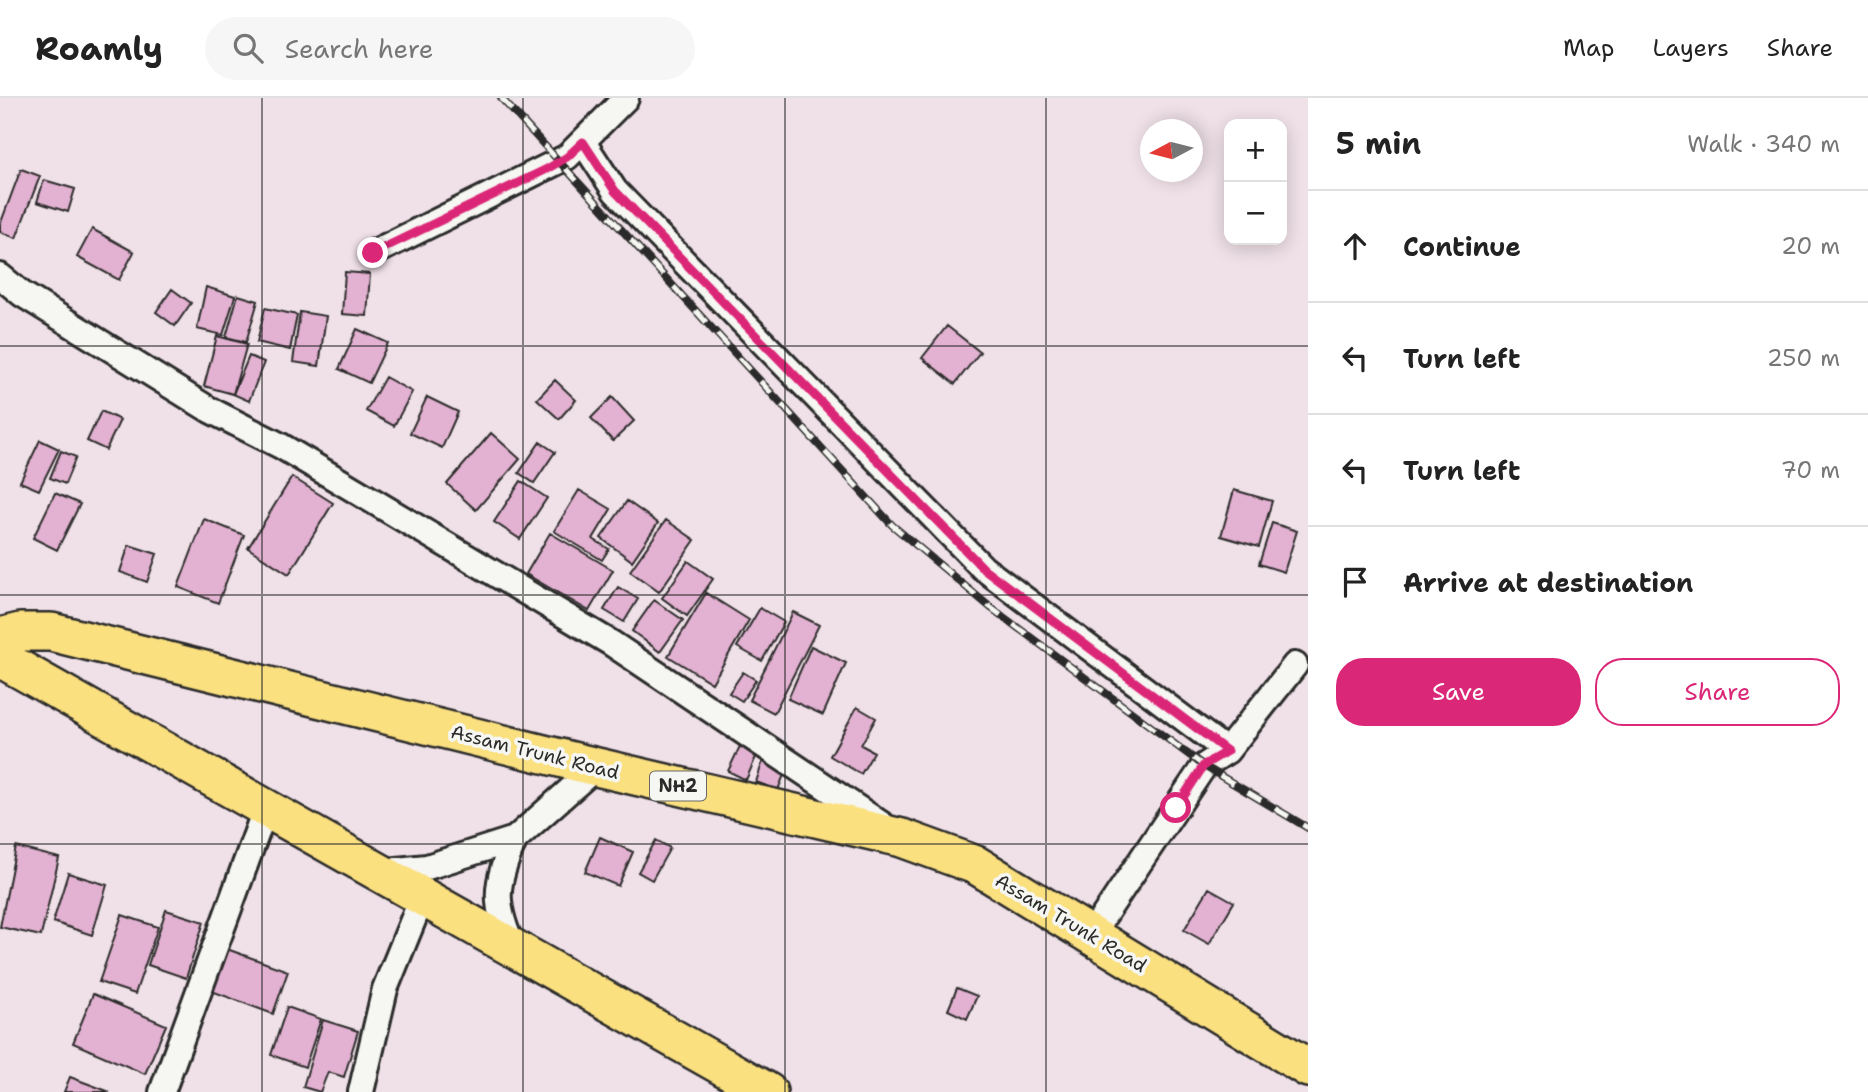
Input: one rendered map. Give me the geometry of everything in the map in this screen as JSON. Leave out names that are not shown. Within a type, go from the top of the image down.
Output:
[{"type":"highway","name":"Assam Trunk Road","points":[[0,637],[20,632],[51,632],[596,767],[902,838],[976,864],[1308,1068]]},
{"type":"highway","points":[[0,658],[374,872],[768,1092]]},
{"type":"street","points":[[373,253],[567,157],[625,98]]},
{"type":"street","points":[[583,142],[615,191],[983,568],[1227,751]]},
{"type":"street","points":[[0,276],[23,294],[210,410],[281,446],[611,643],[902,838]]},
{"type":"street","points":[[1091,935],[1204,765],[1227,751],[1295,665]]},
{"type":"street","points":[[374,872],[427,867],[515,839],[596,767]]},
{"type":"street","points":[[162,1092],[265,810]]},
{"type":"street","points":[[514,950],[499,918],[498,890],[515,839]]},
{"type":"street","points":[[361,1092],[384,989],[422,898]]},
{"type":"building","points":[[21,169],[40,176],[16,238],[0,232],[0,225]]},
{"type":"building","points":[[44,180],[75,189],[68,212],[37,202]]},
{"type":"building","points":[[92,229],[134,252],[119,280],[77,257]]},
{"type":"building","points":[[345,272],[370,274],[367,316],[342,314]]},
{"type":"building","points":[[206,287],[235,296],[223,335],[197,329]]},
{"type":"building","points":[[172,289],[191,303],[175,326],[156,312]]},
{"type":"building","points":[[238,295],[258,301],[246,342],[226,337]]},
{"type":"building","points":[[265,308],[297,315],[290,350],[257,342]]},
{"type":"building","points":[[300,312],[326,316],[319,366],[293,362]]},
{"type":"building","points":[[947,326],[980,352],[955,384],[922,358]]},
{"type":"building","points":[[357,329],[388,343],[369,383],[339,369]]},
{"type":"building","points":[[217,336],[247,344],[233,394],[204,386]]},
{"type":"building","points":[[249,356],[264,362],[249,401],[233,394]]},
{"type":"building","points":[[385,377],[412,392],[394,426],[366,411]]},
{"type":"building","points":[[555,380],[576,400],[559,419],[537,399]]},
{"type":"building","points":[[427,397],[458,412],[442,448],[410,433]]},
{"type":"building","points":[[612,397],[634,421],[613,441],[591,418]]},
{"type":"building","points":[[101,411],[120,420],[106,450],[87,441]]},
{"type":"building","points":[[491,433],[520,459],[476,510],[447,484]]},
{"type":"building","points":[[40,440],[59,449],[39,490],[20,482]]},
{"type":"building","points":[[540,442],[555,452],[534,483],[519,473]]},
{"type":"building","points":[[61,451],[76,457],[65,484],[50,478]]},
{"type":"building","points":[[292,477],[333,503],[289,574],[248,548]]},
{"type":"building","points":[[521,481],[547,498],[520,539],[494,522]]},
{"type":"building","points":[[579,490],[611,509],[593,539],[609,549],[602,560],[554,531]]},
{"type":"building","points":[[1234,490],[1272,501],[1259,547],[1221,536]]},
{"type":"building","points":[[55,493],[80,504],[57,550],[33,538]]},
{"type":"building","points":[[627,501],[658,523],[632,561],[601,538]]},
{"type":"building","points":[[204,519],[244,535],[218,603],[178,587]]},
{"type":"building","points":[[666,520],[695,540],[659,592],[630,571]]},
{"type":"building","points":[[1272,523],[1297,531],[1284,572],[1259,564]]},
{"type":"building","points":[[550,533],[613,570],[589,611],[526,574]]},
{"type":"building","points":[[129,545],[157,554],[147,582],[120,572]]},
{"type":"building","points":[[688,561],[713,579],[687,616],[662,598]]},
{"type":"building","points":[[618,587],[638,599],[624,622],[604,610]]},
{"type":"building","points":[[706,593],[749,620],[712,683],[668,656]]},
{"type":"building","points":[[654,600],[683,620],[660,652],[632,631]]},
{"type":"building","points":[[760,608],[784,622],[762,661],[737,647]]},
{"type":"building","points":[[793,612],[819,625],[774,713],[749,700]]},
{"type":"building","points":[[811,646],[846,663],[823,715],[788,699]]},
{"type":"building","points":[[743,672],[756,680],[742,701],[729,693]]},
{"type":"building","points":[[857,707],[876,718],[861,745],[874,752],[861,774],[830,756]]},
{"type":"building","points":[[742,742],[759,750],[746,780],[728,771]]},
{"type":"building","points":[[764,758],[787,767],[778,790],[756,782]]},
{"type":"building","points":[[600,837],[633,852],[618,886],[585,872]]},
{"type":"building","points":[[656,840],[670,848],[652,880],[638,872]]},
{"type":"building","points":[[16,847],[59,858],[41,936],[0,927]]},
{"type":"building","points":[[68,873],[107,885],[92,935],[53,922]]},
{"type":"building","points":[[1209,888],[1234,902],[1209,944],[1184,930]]},
{"type":"building","points":[[166,910],[204,922],[186,978],[148,965]]},
{"type":"building","points":[[122,915],[158,927],[135,994],[99,982]]},
{"type":"building","points":[[224,948],[288,971],[273,1014],[209,990]]},
{"type":"building","points":[[957,988],[977,996],[967,1019],[948,1010]]},
{"type":"building","points":[[93,994],[166,1025],[145,1074],[73,1043]]},
{"type":"building","points":[[287,1007],[321,1019],[305,1067],[271,1055]]},
{"type":"building","points":[[323,1020],[358,1031],[344,1077],[328,1072],[320,1092],[303,1087]]},
{"type":"building","points":[[70,1077],[110,1092],[64,1092]]},
{"type":"railway","points":[[501,98],[892,525],[990,607],[1204,766],[1308,828]]},
{"type":"route","points":[[373,253],[547,169],[567,157],[583,142],[615,191],[983,568],[1227,751],[1204,765],[1176,808]]}]
